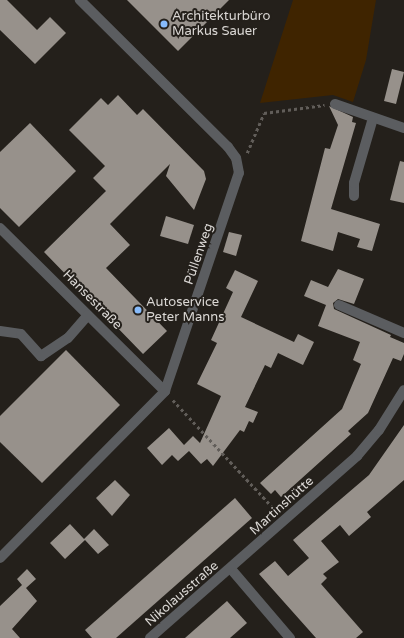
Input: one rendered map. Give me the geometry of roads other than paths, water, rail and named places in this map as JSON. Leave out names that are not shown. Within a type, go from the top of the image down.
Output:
[{"type":"street","name":"Püllenweg","points":[[0,558],[165,391],[239,173],[238,162],[228,147],[80,0]]},
{"type":"street","points":[[335,104],[404,128]]},
{"type":"street","points":[[354,196],[354,183],[373,118]]},
{"type":"street","name":"Hansestraße","points":[[0,228],[165,391]]},
{"type":"street","points":[[339,305],[404,333]]},
{"type":"street","points":[[0,331],[21,334],[41,356],[68,338],[88,315]]},
{"type":"street","name":"Martinshütte","points":[[231,569],[365,448],[404,390]]},
{"type":"street","points":[[231,569],[290,638]]},
{"type":"street","name":"Nikolausstraße","points":[[150,638],[231,569]]},
{"type":"place","name":"Architekturbüro Markus Sauer","points":[[164,24]]},
{"type":"place","name":"Autoservice Peter Manns","points":[[138,310]]}]
